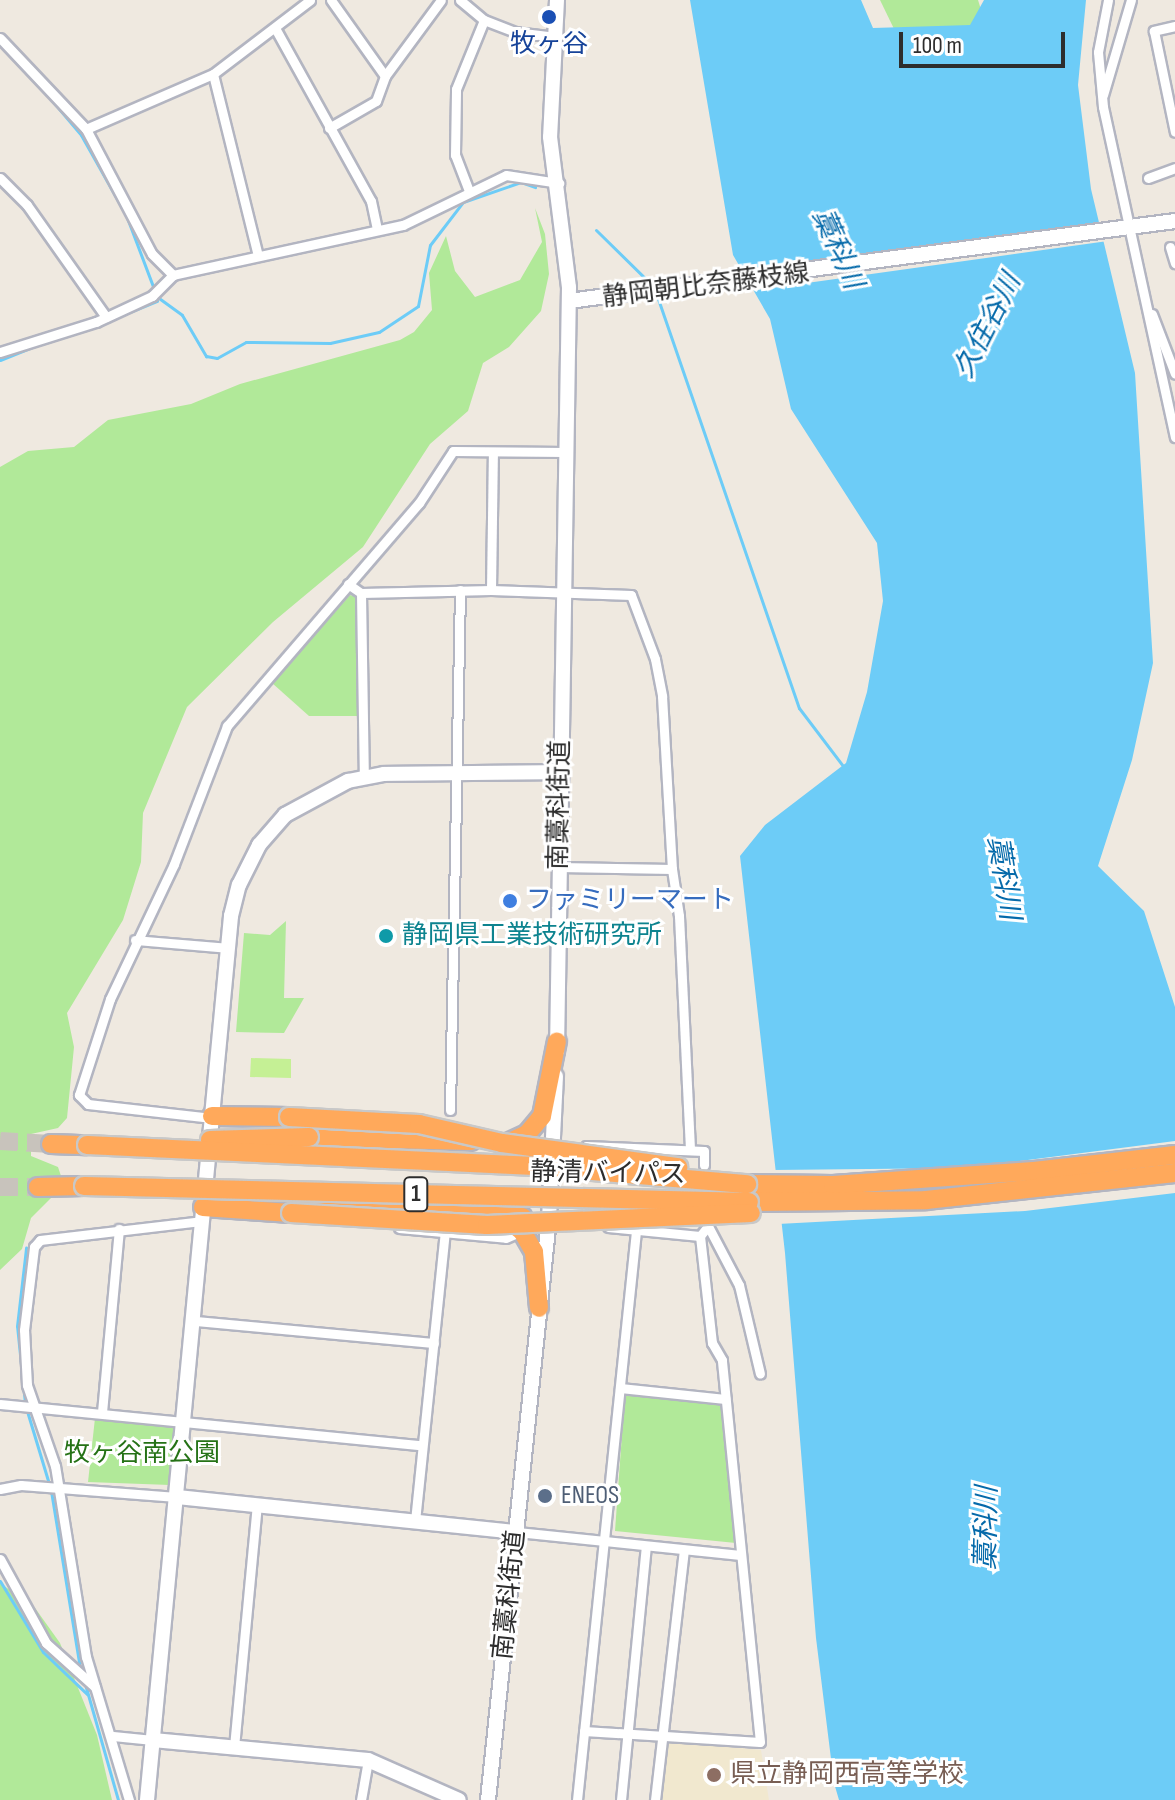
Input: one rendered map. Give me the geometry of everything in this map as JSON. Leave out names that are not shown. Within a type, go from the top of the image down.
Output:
[{"type":"highway","points":[[510,1142],[527,1134],[542,1116],[557,1041]]},
{"type":"highway","name":"1","points":[[212,1117],[289,1117],[419,1124],[502,1143],[692,1169],[867,1181]]},
{"type":"highway","name":"1","points":[[87,1145],[309,1137],[555,1144]]},
{"type":"highway","name":"静清バイパス","points":[[51,1144],[520,1165],[747,1184],[867,1181],[1175,1155]]},
{"type":"highway","name":"1","points":[[1107,1162],[1175,1148]]},
{"type":"highway","name":"静清バイパス","points":[[38,1187],[648,1202],[863,1203],[1104,1183],[1175,1173]]},
{"type":"highway","name":"1","points":[[1104,1183],[1175,1180]]},
{"type":"highway","name":"1","points":[[84,1186],[297,1208],[531,1224],[863,1203]]},
{"type":"highway","name":"1","points":[[202,1214],[297,1208],[549,1219]]},
{"type":"highway","points":[[499,1215],[522,1231],[534,1252],[539,1308]]},
{"type":"main road","name":"南藁科街道","points":[[488,1800],[555,1144],[569,301],[559,183],[550,137],[557,0]]},
{"type":"main road","name":"静岡朝比奈藤枝線","points":[[569,301],[708,287],[1175,221]]},
{"type":"main road","points":[[147,1800],[186,1420],[228,948],[239,885],[270,830],[299,804],[364,777],[561,772]]},
{"type":"main road","points":[[177,1497],[517,1532]]},
{"type":"main road","points":[[153,1740],[368,1760],[459,1800]]},
{"type":"street","points":[[86,129],[213,74],[310,0]]},
{"type":"street","points":[[331,0],[385,76]]},
{"type":"street","points":[[329,128],[376,101],[385,76],[441,0]]},
{"type":"street","points":[[460,0],[484,20],[515,32],[554,37]]},
{"type":"street","points":[[1108,0],[1098,52],[1102,98],[1126,228],[1175,437]]},
{"type":"street","points":[[1102,98],[1116,65],[1121,24],[1131,0]]},
{"type":"street","points":[[469,191],[455,155],[456,89],[484,20]]},
{"type":"street","points":[[1175,26],[1154,31],[1175,132]]},
{"type":"street","points":[[275,28],[371,201],[377,229]]},
{"type":"street","points":[[0,38],[86,129],[152,254],[173,275]]},
{"type":"street","points":[[213,74],[258,256]]},
{"type":"street","points":[[1148,178],[1175,168]]},
{"type":"street","points":[[0,352],[106,317],[152,296],[173,275],[403,225],[506,175],[559,183]]},
{"type":"street","points":[[0,178],[27,205],[106,317]]},
{"type":"street","points":[[1170,247],[1175,263]]},
{"type":"street","points":[[1144,297],[1175,374]]},
{"type":"street","points":[[212,1117],[81,1099],[93,1047],[135,940],[174,864],[227,726],[419,503],[453,451],[565,452]]},
{"type":"street","points":[[491,590],[493,453]]},
{"type":"street","points":[[348,584],[361,593],[460,590],[628,593],[639,615],[662,696],[672,869],[679,916],[690,1149]]},
{"type":"street","points":[[450,1110],[460,590]]},
{"type":"street","points":[[361,593],[364,777]]},
{"type":"street","points":[[559,867],[672,869]]},
{"type":"street","points":[[135,940],[228,948]]},
{"type":"street","points":[[555,1144],[690,1149],[704,1151],[704,1165]]},
{"type":"street","points":[[258,1212],[276,1221],[506,1238],[522,1231]]},
{"type":"street","points":[[129,1800],[113,1736],[95,1687],[60,1488],[33,1405],[24,1330],[34,1247],[40,1240],[202,1214]]},
{"type":"street","points":[[549,1219],[700,1236]]},
{"type":"street","points":[[584,1731],[760,1742],[722,1360],[712,1343],[700,1236],[708,1226],[732,1268],[760,1374]]},
{"type":"street","points":[[102,1412],[119,1229]]},
{"type":"street","points":[[577,1800],[636,1231]]},
{"type":"street","points":[[415,1521],[445,1233]]},
{"type":"street","points":[[195,1321],[434,1343]]},
{"type":"street","points":[[620,1388],[725,1399]]},
{"type":"street","points":[[0,1404],[421,1445]]},
{"type":"street","points":[[0,1489],[60,1488],[177,1497]]},
{"type":"street","points":[[234,1747],[257,1504]]},
{"type":"street","points":[[517,1532],[741,1555]]},
{"type":"street","points":[[621,1800],[646,1546]]},
{"type":"street","points":[[655,1800],[684,1550]]},
{"type":"street","points":[[0,1559],[46,1643],[95,1687]]},
{"type":"street","points":[[113,1736],[153,1740]]},
{"type":"street","points":[[361,1800],[368,1760]]},
{"type":"shaded area","name":"県立静岡西高等学校","points":[[668,1741],[761,1750],[769,1800],[660,1800]]},
{"type":"green space","points":[[880,0],[978,0],[986,26],[896,33]]},
{"type":"green space","points":[[535,208],[545,234],[549,274],[541,311],[509,347],[483,363],[468,411],[430,444],[363,547],[273,622],[187,707],[143,813],[141,862],[123,920],[67,1013],[74,1047],[67,1118],[58,1128],[31,1134],[31,1156],[58,1167],[64,1185],[31,1218],[22,1249],[0,1270],[0,467],[28,451],[74,447],[108,420],[191,404],[240,384],[400,340],[414,332],[432,310],[429,273],[446,236],[455,271],[475,297],[520,280],[542,242]]},
{"type":"green space","points":[[350,595],[357,597],[358,716],[309,716],[272,683]]},
{"type":"green space","points":[[286,921],[284,998],[304,998],[284,1033],[236,1032],[244,933],[270,935]]},
{"type":"green space","points":[[251,1058],[291,1059],[291,1078],[250,1077]]},
{"type":"green space","points":[[625,1393],[721,1404],[736,1543],[615,1531]]},
{"type":"green space","name":"牧ヶ谷南公園","points":[[95,1418],[177,1425],[170,1485],[88,1482]]},
{"type":"green space","points":[[0,1583],[35,1608],[60,1643],[97,1735],[112,1800],[0,1800]]},
{"type":"water","points":[[690,0],[861,0],[873,28],[970,25],[984,0],[1086,0],[1078,85],[1091,189],[1135,373],[1153,663],[1132,760],[1098,866],[1144,911],[1175,1007],[1175,1800],[839,1800],[834,1783],[816,1638],[785,1253],[740,856],[765,825],[846,763],[867,692],[883,601],[877,543],[791,409],[770,319],[733,255]]},
{"type":"pier","points":[[1104,226],[1108,241],[749,291],[740,276]]},
{"type":"pier","points":[[1175,1141],[1175,1193],[1025,1211],[778,1224],[772,1170],[965,1168]]},
{"type":"waterway","points":[[44,91],[81,135],[126,215],[154,289]]},
{"type":"waterway","points":[[156,296],[182,315],[206,356],[217,358],[246,342],[330,343],[379,332],[418,306],[430,245],[463,202],[521,182],[535,187]]},
{"type":"waterway","points":[[596,230],[653,286]]},
{"type":"waterway","points":[[656,293],[799,708],[843,766]]},
{"type":"waterway","points":[[83,331],[157,301]]},
{"type":"waterway","points":[[0,360],[37,345]]},
{"type":"waterway","points":[[25,1403],[17,1326],[26,1248]]},
{"type":"waterway","points":[[27,1411],[49,1484]]},
{"type":"waterway","points":[[51,1491],[80,1669]]},
{"type":"waterway","points":[[0,1581],[43,1652],[87,1694]]},
{"type":"waterway","points":[[85,1684],[118,1800]]},
{"type":"tunnel","points":[[0,1141],[51,1144]]},
{"type":"tunnel","points":[[0,1187],[38,1187]]},
{"type":"place","name":"牧ヶ谷","points":[[549,17]]},
{"type":"place","name":"ファミリーマート","points":[[510,901]]},
{"type":"place","name":"静岡県工業技術研究所","points":[[386,936]]},
{"type":"place","name":"ENEOS","points":[[545,1496]]},
{"type":"place","name":"県立静岡西高等学校","points":[[714,1775]]},
{"type":"water label","name":"藁科川","points":[[837,249]]},
{"type":"water label","name":"久住谷川","points":[[988,326]]},
{"type":"water label","name":"藁科川","points":[[1003,878]]},
{"type":"water label","name":"藁科川","points":[[987,1528]]}]
